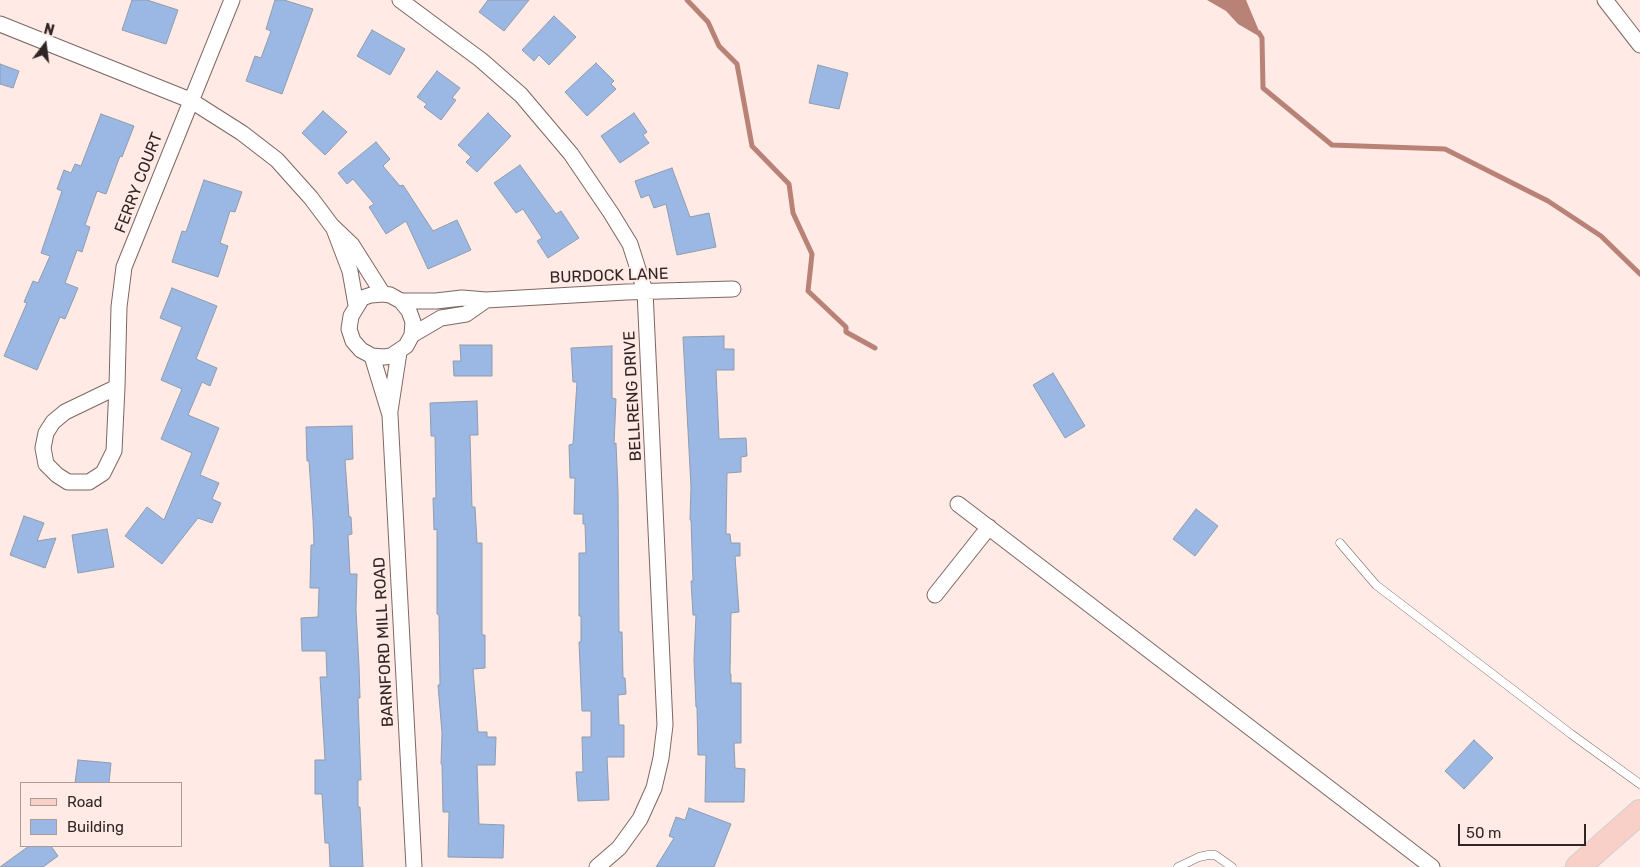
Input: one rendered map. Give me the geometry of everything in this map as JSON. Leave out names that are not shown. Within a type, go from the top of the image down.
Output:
[{"type":"main road","points":[[1578,867],[1640,812]]},
{"type":"street","name":"FERRY COURT","points":[[117,387],[65,412],[53,422],[46,432],[43,448],[46,464],[57,475],[68,482],[89,482],[103,473],[114,451],[117,387],[119,307],[124,267],[232,0]]},
{"type":"street","name":"BELLRENG DRIVE","points":[[400,0],[488,66],[521,95],[572,154],[630,244],[645,291],[665,725],[661,758],[654,788],[640,819],[619,848],[597,867]]},
{"type":"street","points":[[1606,0],[1640,45]]},
{"type":"street","points":[[0,24],[190,100],[242,133],[277,160],[311,198],[332,226],[352,245],[383,294]]},
{"type":"street","points":[[332,226],[350,270],[356,305]]},
{"type":"street","name":"BURDOCK LANE","points":[[402,301],[436,301],[462,298],[486,300],[645,291],[733,289]]},
{"type":"street","points":[[399,352],[391,356],[372,356],[361,350],[353,341],[349,329],[351,316],[356,305],[362,298],[371,295],[390,295],[402,301],[409,310],[413,322],[412,335]]},
{"type":"street","points":[[412,335],[441,318],[466,314],[486,300]]},
{"type":"street","name":"BARNFORD MILL ROAD","points":[[412,335],[406,346],[399,352],[390,415],[414,867]]},
{"type":"street","name":"BARNFORD MILL ROAD","points":[[372,356],[390,415]]},
{"type":"street","points":[[958,504],[1432,867]]},
{"type":"street","points":[[935,595],[989,527]]},
{"type":"lane","points":[[1340,543],[1376,585],[1548,717],[1640,784]]},
{"type":"lane","points":[[1178,867],[1208,855],[1215,855],[1232,867]]},
{"type":"shaded area","points":[[1207,0],[1246,0],[1262,38],[1238,24],[1226,11]]},
{"type":"building","points":[[132,0],[147,0],[178,10],[166,44],[122,30]]},
{"type":"building","points":[[275,0],[284,0],[313,9],[282,94],[246,81],[255,56],[261,58],[271,31],[266,29]]},
{"type":"building","points":[[488,0],[529,0],[504,31],[479,12]]},
{"type":"building","points":[[554,16],[576,37],[549,65],[539,55],[534,61],[522,50]]},
{"type":"building","points":[[372,30],[405,49],[390,75],[357,56]]},
{"type":"building","points":[[596,63],[614,81],[611,84],[616,89],[587,116],[565,92]]},
{"type":"building","points":[[0,64],[19,71],[13,88],[0,84]]},
{"type":"building","points":[[818,65],[848,73],[839,109],[809,103]]},
{"type":"building","points":[[437,71],[460,88],[452,98],[456,100],[441,120],[424,107],[427,104],[417,97]]},
{"type":"building","points":[[323,111],[347,132],[325,155],[302,133]]},
{"type":"building","points":[[488,113],[511,136],[477,172],[466,162],[471,157],[458,145]]},
{"type":"building","points":[[634,113],[647,132],[643,135],[649,143],[620,163],[601,136]]},
{"type":"building","points":[[101,114],[134,126],[122,157],[120,156],[106,194],[97,191],[85,225],[90,227],[82,252],[77,250],[65,283],[78,288],[65,319],[60,317],[37,370],[4,356],[27,303],[24,302],[33,281],[38,283],[50,256],[41,253],[62,191],[57,189],[64,170],[71,173],[75,164],[81,166]]},
{"type":"building","points":[[376,142],[390,159],[383,166],[400,186],[403,185],[433,231],[457,220],[471,250],[428,269],[406,221],[386,234],[369,207],[374,204],[353,179],[347,184],[338,173]]},
{"type":"building","points":[[520,165],[556,214],[561,211],[579,238],[548,258],[537,241],[542,238],[523,209],[516,213],[494,183]]},
{"type":"building","points":[[672,168],[690,217],[709,213],[716,247],[677,255],[666,204],[654,208],[649,195],[641,198],[635,181]]},
{"type":"building","points":[[204,180],[242,192],[235,212],[230,211],[220,243],[228,246],[218,277],[172,262],[182,231],[186,232]]},
{"type":"building","points":[[172,288],[217,306],[196,359],[217,368],[210,386],[202,382],[188,415],[219,428],[200,475],[219,483],[212,499],[221,503],[212,523],[198,518],[162,564],[125,536],[147,507],[164,520],[192,453],[161,439],[182,389],[161,380],[182,327],[160,318]]},
{"type":"building","points":[[724,336],[724,349],[734,349],[734,370],[716,370],[719,439],[746,438],[747,456],[741,457],[741,472],[727,473],[726,534],[730,534],[731,543],[740,543],[740,556],[735,556],[739,612],[731,613],[730,674],[731,683],[741,683],[741,743],[734,743],[735,768],[745,769],[744,802],[705,802],[706,755],[698,755],[694,660],[696,615],[693,615],[691,581],[693,581],[690,520],[691,487],[683,337]]},
{"type":"building","points":[[460,345],[492,345],[492,376],[454,376],[453,361],[461,361]]},
{"type":"building","points":[[612,346],[612,398],[616,399],[614,444],[616,443],[618,491],[619,632],[622,632],[623,678],[625,678],[626,694],[618,695],[619,725],[624,725],[624,757],[607,757],[609,800],[578,801],[576,772],[583,772],[582,737],[591,737],[591,711],[582,711],[579,642],[581,642],[581,616],[579,616],[579,553],[586,553],[583,514],[574,514],[575,478],[570,478],[569,445],[573,444],[577,382],[573,382],[571,348]]},
{"type":"building","points":[[1053,373],[1085,426],[1065,438],[1033,385]]},
{"type":"building","points":[[477,401],[478,435],[470,435],[472,507],[475,507],[477,543],[482,543],[482,635],[485,635],[485,668],[473,669],[478,732],[487,732],[487,737],[496,737],[495,765],[477,765],[479,824],[504,825],[503,858],[448,857],[449,812],[443,812],[442,733],[438,685],[440,685],[439,615],[437,614],[437,529],[434,530],[433,498],[436,498],[435,436],[431,436],[430,403]]},
{"type":"building","points":[[352,426],[353,459],[345,460],[352,534],[348,535],[350,574],[357,574],[356,610],[361,780],[358,780],[358,807],[360,807],[363,867],[330,867],[329,843],[325,843],[322,794],[315,794],[315,760],[325,760],[320,677],[327,677],[326,651],[302,651],[301,618],[318,617],[319,588],[310,588],[311,545],[314,545],[306,427]]},
{"type":"building","points":[[1196,509],[1218,526],[1195,556],[1173,539]]},
{"type":"building","points":[[24,516],[44,523],[37,541],[56,538],[45,568],[10,555]]},
{"type":"building","points":[[107,529],[114,567],[78,573],[72,535]]},
{"type":"building","points":[[1474,740],[1493,758],[1464,789],[1445,771]]},
{"type":"building","points":[[78,760],[111,763],[109,782],[75,782]]},
{"type":"building","points":[[689,808],[731,824],[714,867],[656,867],[674,838],[669,836],[676,817],[685,820]]},
{"type":"building","points":[[28,847],[52,847],[58,856],[43,867],[0,867]]},
{"type":"waterway","points":[[687,0],[708,22],[719,46],[737,64],[752,146],[789,184],[793,213],[812,254],[808,291],[846,327],[846,332],[875,348]]},
{"type":"waterway","points":[[1259,33],[1262,38],[1263,88],[1332,145],[1445,149],[1548,201],[1601,236],[1640,274]]}]
